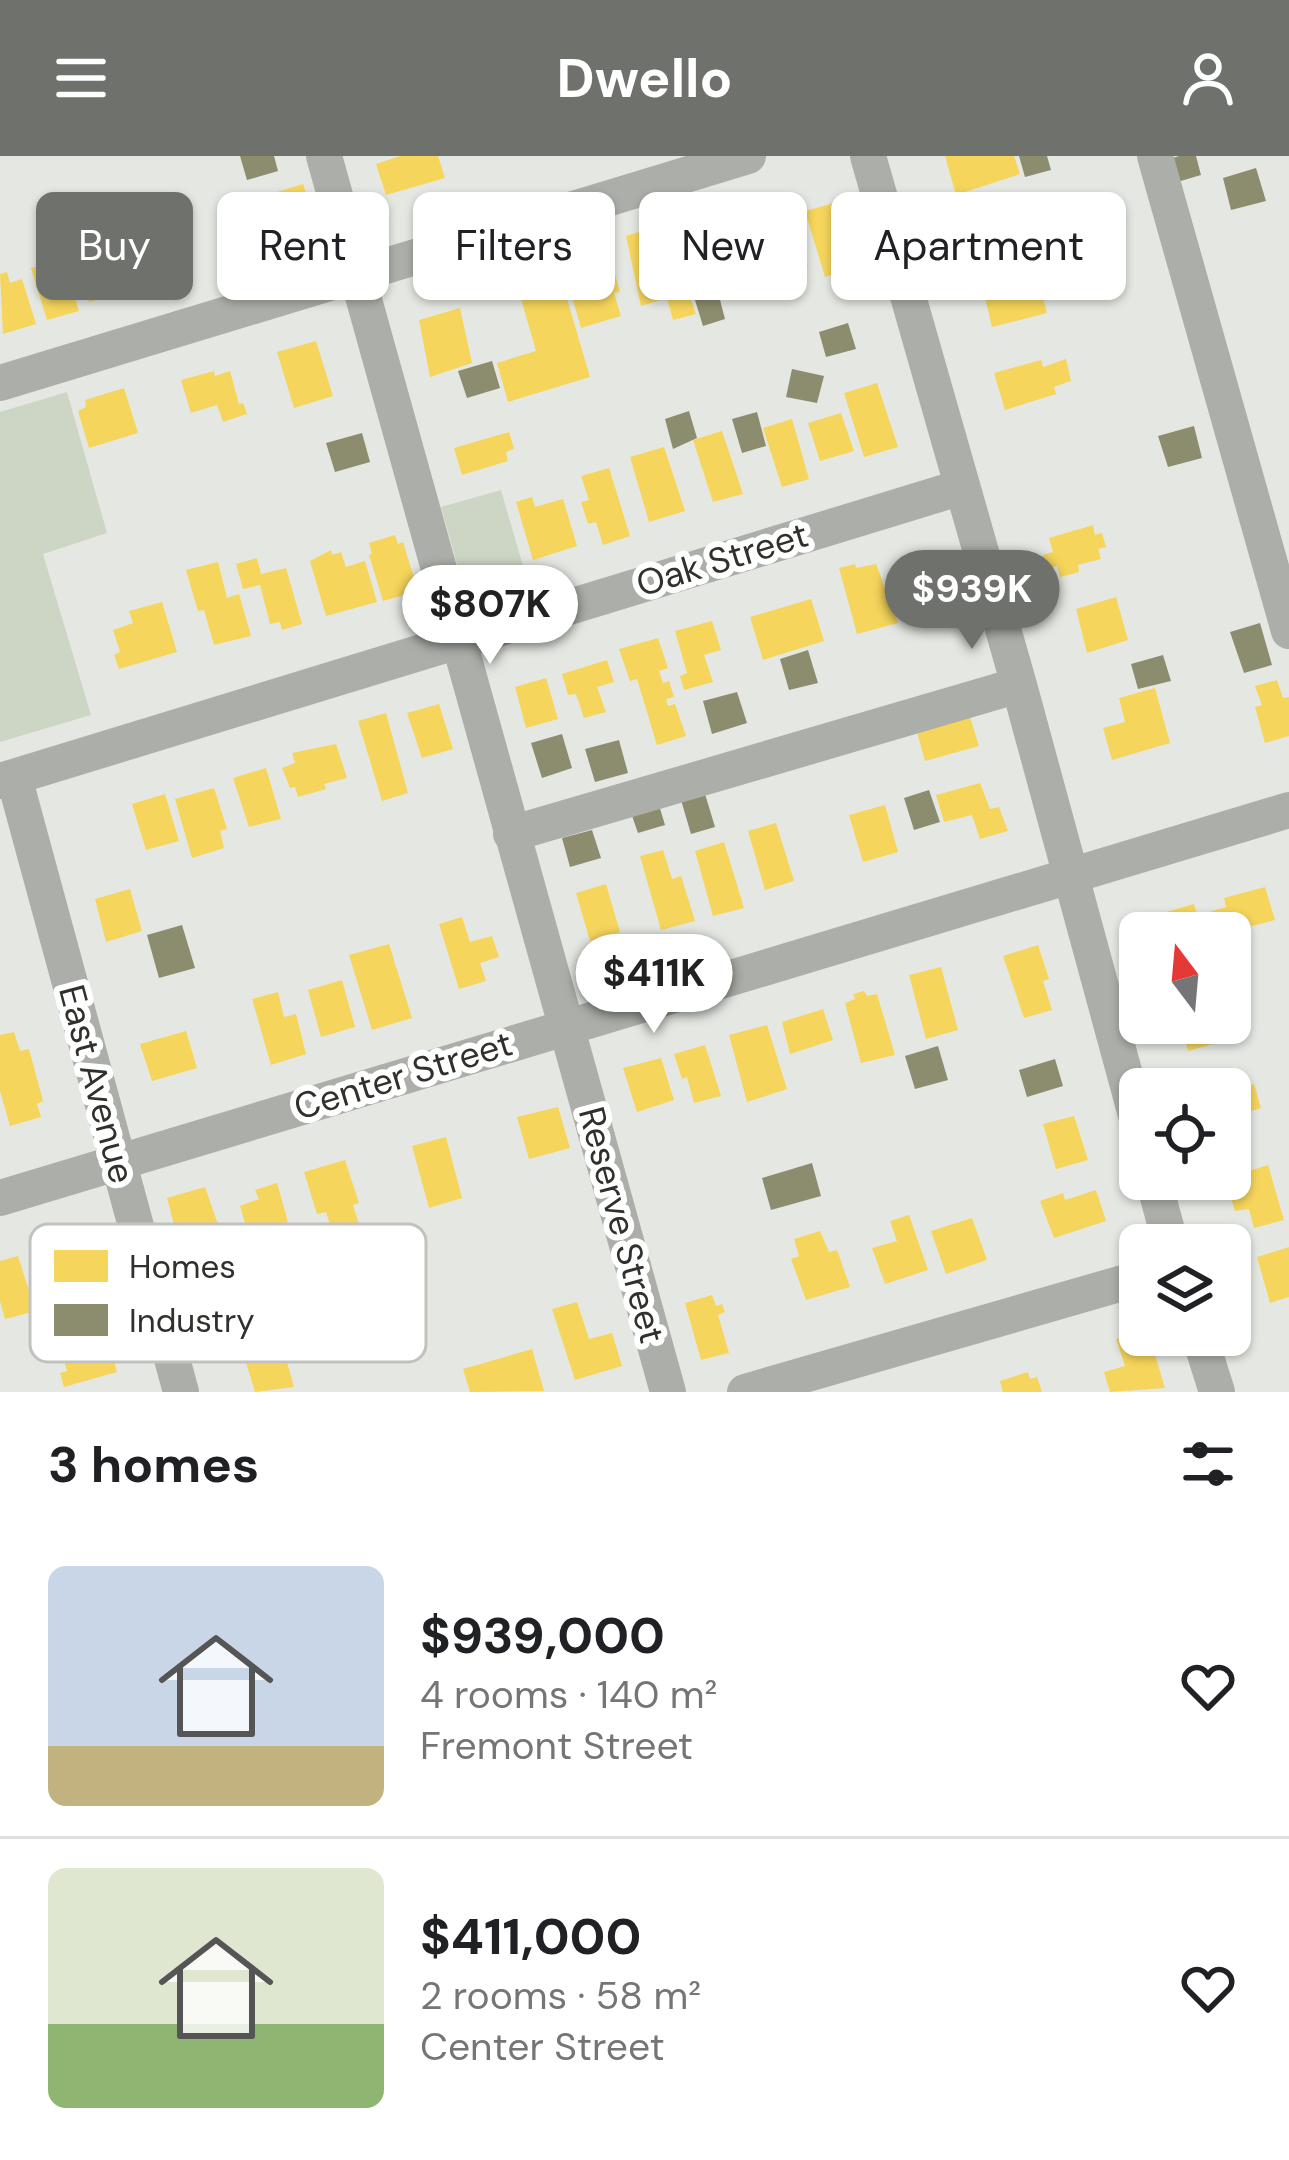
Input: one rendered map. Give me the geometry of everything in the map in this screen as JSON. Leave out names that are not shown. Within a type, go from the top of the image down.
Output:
[{"type":"street","name":"Reserve Street","points":[[325,156],[336,192]]},
{"type":"street","points":[[389,263],[748,156]]},
{"type":"street","points":[[868,156],[1123,1068]]},
{"type":"street","points":[[1155,156],[1289,632]]},
{"type":"street","points":[[0,383],[268,300]]},
{"type":"street","name":"Reserve Street","points":[[367,300],[668,1392]]},
{"type":"street","name":"Oak Street","points":[[7,779],[962,487]]},
{"type":"street","points":[[511,834],[1019,685]]},
{"type":"street","name":"East Avenue","points":[[7,779],[135,1224]]},
{"type":"street","name":"Center Street","points":[[0,1198],[1289,810]]},
{"type":"street","points":[[745,1392],[1119,1284]]},
{"type":"street","points":[[1206,1356],[1217,1392]]},
{"type":"street","name":"East Avenue","points":[[173,1362],[181,1392]]},
{"type":"green space","points":[[67,392],[107,533],[43,554],[91,715],[0,742],[0,412]]},
{"type":"green space","points":[[501,490],[527,580],[466,596],[441,507]]},
{"type":"building: Homes","points":[[400,156],[438,156],[445,178],[389,194],[376,164]]},
{"type":"building: Homes","points":[[945,156],[1014,156],[1020,174],[955,192]]},
{"type":"building: Homes","points":[[303,184],[306,192],[277,192]]},
{"type":"building: Homes","points":[[831,204],[831,275],[825,277],[807,210]]},
{"type":"building: Homes","points":[[639,232],[639,297],[626,236]]},
{"type":"building: Homes","points":[[7,272],[10,283],[22,279],[36,324],[3,334],[0,274]]},
{"type":"building: Homes","points":[[615,296],[621,316],[581,328],[573,300],[615,300]]},
{"type":"building: Homes","points":[[41,300],[76,300],[79,311],[47,320]]},
{"type":"building: Homes","points":[[521,300],[567,300],[590,377],[508,402],[497,363],[536,351]]},
{"type":"building: Homes","points":[[668,300],[691,300],[696,314],[673,320]]},
{"type":"building: Homes","points":[[986,300],[1043,300],[1047,313],[992,327]]},
{"type":"building: Homes","points":[[460,308],[472,363],[430,377],[419,320]]},
{"type":"building: Homes","points":[[316,341],[333,396],[294,408],[277,352]]},
{"type":"building: Homes","points":[[1066,359],[1071,381],[1054,387],[1056,394],[1005,410],[994,373],[1041,360],[1043,367]]},
{"type":"building: Homes","points":[[214,371],[215,376],[230,371],[239,404],[243,403],[247,414],[223,422],[217,405],[191,413],[181,380]]},
{"type":"building: Homes","points":[[877,383],[898,447],[864,457],[844,393]]},
{"type":"building: Homes","points":[[124,388],[138,433],[89,448],[78,411],[86,407],[85,400]]},
{"type":"building: Homes","points":[[841,413],[854,451],[820,461],[808,423]]},
{"type":"building: Homes","points":[[792,419],[809,479],[782,487],[763,428]]},
{"type":"building: Homes","points":[[722,431],[743,494],[713,502],[693,440]]},
{"type":"building: Homes","points":[[509,432],[514,449],[506,452],[508,461],[462,475],[454,448]]},
{"type":"building: Homes","points":[[664,447],[685,511],[649,522],[630,457]]},
{"type":"building: Homes","points":[[609,468],[630,536],[603,545],[596,522],[588,524],[581,502],[589,500],[581,476]]},
{"type":"building: Homes","points":[[532,497],[535,507],[563,499],[577,546],[533,560],[516,502]]},
{"type":"building: Homes","points":[[1093,525],[1095,535],[1102,533],[1106,547],[1098,549],[1101,559],[1078,565],[1079,572],[1060,577],[1057,566],[1046,569],[1043,555],[1053,552],[1049,538]]},
{"type":"building: Homes","points":[[395,535],[398,544],[403,542],[418,591],[383,601],[369,543]]},
{"type":"building: Homes","points":[[331,550],[332,555],[341,552],[346,567],[365,561],[377,602],[326,616],[310,561]]},
{"type":"building: Homes","points":[[935,556],[952,610],[916,619],[900,566]]},
{"type":"building: Homes","points":[[257,558],[261,574],[286,568],[302,624],[282,630],[280,622],[270,624],[260,585],[243,589],[236,564]]},
{"type":"building: Homes","points":[[218,562],[227,598],[239,594],[251,636],[214,645],[186,570]]},
{"type":"building: Homes","points":[[855,564],[856,568],[876,564],[898,623],[857,634],[839,568]]},
{"type":"building: Homes","points":[[1116,597],[1128,640],[1087,653],[1076,609]]},
{"type":"building: Homes","points":[[811,599],[824,641],[763,660],[750,617]]},
{"type":"building: Homes","points":[[162,602],[177,652],[119,669],[113,630],[133,623],[129,611]]},
{"type":"building: Homes","points":[[712,621],[721,650],[704,655],[713,682],[684,690],[680,676],[687,673],[675,631]]},
{"type":"building: Homes","points":[[658,638],[668,668],[659,671],[663,683],[669,681],[674,697],[666,699],[668,706],[675,704],[686,736],[657,745],[637,679],[630,681],[619,649]]},
{"type":"building: Homes","points":[[607,660],[614,682],[597,687],[606,712],[584,718],[576,694],[568,695],[562,674]]},
{"type":"building: Homes","points":[[546,678],[558,719],[526,728],[515,687]]},
{"type":"building: Homes","points":[[1277,680],[1283,698],[1289,697],[1289,736],[1265,743],[1255,707],[1262,705],[1255,686]]},
{"type":"building: Homes","points":[[1155,688],[1170,743],[1112,760],[1103,728],[1125,722],[1119,698]]},
{"type":"building: Homes","points":[[439,704],[453,749],[422,758],[407,713]]},
{"type":"building: Homes","points":[[386,713],[408,793],[382,801],[358,721]]},
{"type":"building: Homes","points":[[970,717],[979,746],[925,761],[917,732]]},
{"type":"building: Homes","points":[[336,744],[347,778],[298,797],[282,768],[295,763],[292,753]]},
{"type":"building: Homes","points":[[266,768],[281,819],[249,827],[233,778]]},
{"type":"building: Homes","points":[[980,783],[990,809],[999,807],[1008,831],[980,839],[972,815],[944,822],[936,795]]},
{"type":"building: Homes","points":[[214,788],[227,829],[220,831],[224,848],[192,858],[175,799]]},
{"type":"building: Homes","points":[[165,794],[179,841],[146,850],[132,804]]},
{"type":"building: Homes","points":[[885,805],[898,852],[863,862],[849,815]]},
{"type":"building: Homes","points":[[776,823],[794,881],[765,890],[748,831]]},
{"type":"building: Homes","points":[[724,842],[744,908],[713,916],[695,851]]},
{"type":"building: Homes","points":[[663,850],[672,879],[681,876],[695,921],[661,930],[640,856]]},
{"type":"building: Homes","points":[[606,884],[620,932],[590,941],[576,893]]},
{"type":"building: Homes","points":[[1265,887],[1275,920],[1251,926],[1251,912],[1209,912],[1226,907],[1224,898]]},
{"type":"building: Homes","points":[[130,889],[142,931],[106,942],[95,899]]},
{"type":"building: Homes","points":[[1194,904],[1196,912],[1166,912]]},
{"type":"building: Homes","points":[[462,917],[470,942],[492,936],[499,957],[480,963],[486,981],[459,989],[439,924]]},
{"type":"building: Homes","points":[[389,944],[412,1018],[372,1030],[349,955]]},
{"type":"building: Homes","points":[[1038,945],[1052,1010],[1024,1018],[1003,956]]},
{"type":"building: Homes","points":[[941,967],[958,1030],[926,1039],[909,975]]},
{"type":"building: Homes","points":[[342,980],[355,1027],[321,1037],[308,990]]},
{"type":"building: Homes","points":[[864,991],[867,996],[877,994],[895,1055],[861,1063],[845,1003]]},
{"type":"building: Homes","points":[[278,992],[284,1017],[296,1014],[306,1054],[271,1065],[252,999]]},
{"type":"building: Homes","points":[[823,1009],[833,1040],[790,1054],[782,1022]]},
{"type":"building: Homes","points":[[767,1025],[787,1089],[747,1102],[729,1035]]},
{"type":"building: Homes","points":[[186,1031],[197,1068],[152,1081],[140,1044]]},
{"type":"building: Homes","points":[[14,1032],[20,1051],[29,1049],[43,1101],[37,1104],[41,1117],[10,1126],[0,1091],[0,1035]]},
{"type":"building: Homes","points":[[1186,1044],[1213,1044],[1188,1051]]},
{"type":"building: Homes","points":[[705,1045],[721,1096],[694,1103],[674,1054]]},
{"type":"building: Homes","points":[[661,1058],[674,1100],[637,1112],[623,1068]]},
{"type":"building: Homes","points":[[1251,1085],[1261,1108],[1251,1111]]},
{"type":"building: Homes","points":[[558,1107],[570,1148],[529,1159],[517,1117]]},
{"type":"building: Homes","points":[[1074,1116],[1088,1160],[1056,1169],[1043,1124]]},
{"type":"building: Homes","points":[[446,1137],[462,1198],[429,1208],[412,1146]]},
{"type":"building: Homes","points":[[345,1160],[359,1203],[353,1205],[359,1224],[330,1224],[326,1212],[317,1214],[304,1172]]},
{"type":"building: Homes","points":[[1268,1165],[1284,1220],[1254,1228],[1249,1209],[1235,1211],[1232,1200],[1251,1200],[1251,1171]]},
{"type":"building: Homes","points":[[277,1183],[288,1222],[245,1224],[240,1206],[259,1199],[255,1190]]},
{"type":"building: Homes","points":[[205,1187],[218,1224],[174,1224],[167,1198]]},
{"type":"building: Homes","points":[[1096,1190],[1106,1221],[1054,1238],[1040,1201],[1063,1193],[1065,1200]]},
{"type":"building: Homes","points":[[909,1215],[928,1270],[885,1284],[872,1248],[897,1241],[890,1221]]},
{"type":"building: Homes","points":[[972,1218],[987,1260],[946,1274],[931,1231]]},
{"type":"building: Homes","points":[[820,1231],[829,1252],[837,1250],[850,1287],[806,1300],[791,1259],[799,1256],[794,1239]]},
{"type":"building: Homes","points":[[1289,1247],[1289,1297],[1270,1303],[1257,1257]]},
{"type":"building: Homes","points":[[18,1256],[30,1291],[30,1313],[5,1319],[0,1261]]},
{"type":"building: Homes","points":[[712,1295],[725,1312],[718,1315],[729,1353],[701,1360],[685,1303]]},
{"type":"building: Homes","points":[[577,1302],[589,1339],[612,1333],[622,1366],[575,1380],[552,1309]]},
{"type":"building: Homes","points":[[532,1349],[544,1391],[470,1392],[463,1369]]},
{"type":"building: Homes","points":[[1122,1356],[1155,1356],[1165,1388],[1110,1392],[1104,1372],[1125,1366]]},
{"type":"building: Homes","points":[[64,1362],[114,1362],[117,1372],[64,1387],[60,1373],[67,1371]]},
{"type":"building: Homes","points":[[246,1362],[287,1362],[294,1387],[255,1392]]},
{"type":"building: Homes","points":[[1028,1372],[1030,1379],[1037,1377],[1042,1392],[1003,1392],[1000,1381]]},
{"type":"building: Industry","points":[[240,156],[274,156],[278,171],[247,180]]},
{"type":"building: Industry","points":[[1019,156],[1047,156],[1051,170],[1025,177]]},
{"type":"building: Industry","points":[[1196,156],[1201,175],[1174,183],[1167,160]]},
{"type":"building: Industry","points":[[1256,168],[1266,201],[1231,210],[1223,178]]},
{"type":"building: Industry","points":[[695,300],[720,300],[725,319],[703,326]]},
{"type":"building: Industry","points":[[848,323],[856,349],[826,357],[819,332]]},
{"type":"building: Industry","points":[[492,361],[500,388],[467,398],[458,371]]},
{"type":"building: Industry","points":[[792,369],[824,376],[817,403],[786,397]]},
{"type":"building: Industry","points":[[689,411],[697,438],[673,449],[665,419]]},
{"type":"building: Industry","points":[[757,412],[766,446],[742,453],[732,419]]},
{"type":"building: Industry","points":[[1194,426],[1202,458],[1168,467],[1158,436]]},
{"type":"building: Industry","points":[[362,433],[370,462],[335,472],[326,443]]},
{"type":"building: Industry","points":[[1260,623],[1272,665],[1244,673],[1230,632]]},
{"type":"building: Industry","points":[[808,650],[818,683],[789,690],[780,659]]},
{"type":"building: Industry","points":[[1163,655],[1171,681],[1138,689],[1131,664]]},
{"type":"building: Industry","points":[[737,692],[747,723],[712,734],[703,701]]},
{"type":"building: Industry","points":[[562,734],[572,768],[542,778],[531,743]]},
{"type":"building: Industry","points":[[619,740],[628,773],[595,782],[585,749]]},
{"type":"building: Industry","points":[[929,790],[940,822],[914,830],[904,798]]},
{"type":"building: Industry","points":[[705,794],[715,827],[691,834],[681,800]]},
{"type":"building: Industry","points":[[658,802],[665,825],[638,833],[630,810]]},
{"type":"building: Industry","points":[[592,830],[601,858],[570,867],[562,838]]},
{"type":"building: Industry","points":[[182,925],[195,968],[159,978],[147,935]]},
{"type":"building: Industry","points":[[938,1046],[948,1080],[915,1089],[905,1056]]},
{"type":"building: Industry","points":[[1055,1059],[1063,1086],[1027,1097],[1019,1070]]},
{"type":"building: Industry","points":[[812,1163],[821,1196],[771,1210],[762,1178]]}]
